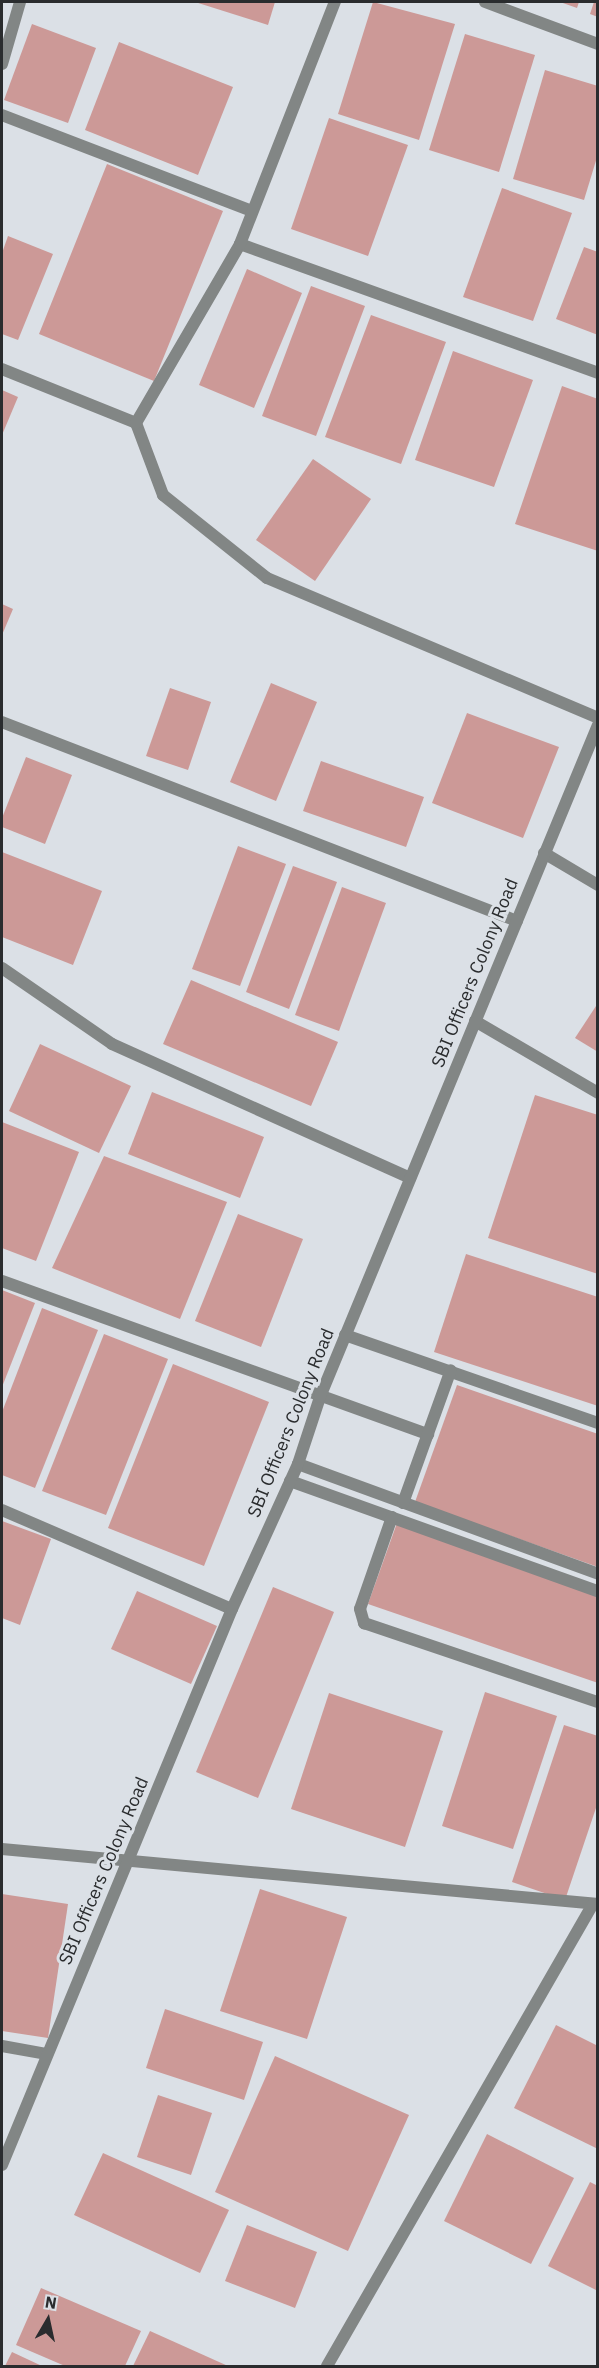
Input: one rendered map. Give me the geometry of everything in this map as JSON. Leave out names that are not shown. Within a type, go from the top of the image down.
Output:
[{"type":"street","points":[[2,64],[7,32],[20,2]]},
{"type":"street","points":[[136,423],[240,244],[335,2]]},
{"type":"street","points":[[485,2],[597,44]]},
{"type":"street","points":[[2,116],[252,211]]},
{"type":"street","points":[[240,244],[597,373]]},
{"type":"street","points":[[2,369],[136,423],[163,495],[267,578],[597,717]]},
{"type":"street","points":[[2,722],[517,921]]},
{"type":"street","name":"SBI Officers Colony Road","points":[[2,2165],[232,1609],[298,1464],[320,1398],[345,1335],[597,725]]},
{"type":"street","points":[[544,853],[597,885]]},
{"type":"street","points":[[2,968],[112,1044],[410,1178]]},
{"type":"street","points":[[475,1021],[597,1093]]},
{"type":"street","points":[[2,1281],[320,1398],[428,1434]]},
{"type":"street","points":[[345,1335],[451,1370],[597,1423]]},
{"type":"street","points":[[403,1503],[451,1370]]},
{"type":"street","points":[[298,1464],[597,1574]]},
{"type":"street","points":[[290,1481],[597,1591]]},
{"type":"street","points":[[2,1510],[232,1609]]},
{"type":"street","points":[[392,1517],[360,1609],[364,1623],[597,1702]]},
{"type":"street","points":[[2,1849],[595,1904],[327,2367]]},
{"type":"street","points":[[2,2046],[47,2054]]},
{"type":"building","points":[[195,2],[275,2],[268,25]]},
{"type":"building","points":[[373,2],[455,24],[419,140],[338,114]]},
{"type":"building","points":[[560,2],[579,2],[577,8]]},
{"type":"building","points":[[594,2],[598,2],[598,17],[590,14]]},
{"type":"building","points":[[32,24],[96,48],[68,123],[4,100]]},
{"type":"building","points":[[465,34],[535,55],[499,172],[429,150]]},
{"type":"building","points":[[119,42],[233,87],[198,175],[85,130]]},
{"type":"building","points":[[545,70],[598,86],[598,154],[584,200],[513,179]]},
{"type":"building","points":[[329,118],[408,145],[368,256],[291,229]]},
{"type":"building","points":[[107,164],[223,211],[154,381],[39,334]]},
{"type":"building","points":[[502,188],[572,213],[533,321],[463,297]]},
{"type":"building","points":[[8,236],[53,254],[18,340],[2,334],[2,253]]},
{"type":"building","points":[[584,247],[598,252],[598,335],[556,319]]},
{"type":"building","points":[[247,269],[302,293],[254,408],[199,385]]},
{"type":"building","points":[[311,286],[365,306],[316,436],[262,416]]},
{"type":"building","points":[[371,315],[446,342],[401,464],[325,437]]},
{"type":"building","points":[[453,351],[533,380],[494,487],[415,460]]},
{"type":"building","points":[[562,386],[598,399],[598,551],[515,524]]},
{"type":"building","points":[[2,390],[18,397],[2,435]]},
{"type":"building","points":[[313,459],[371,499],[315,581],[256,540]]},
{"type":"building","points":[[2,604],[13,609],[2,635]]},
{"type":"building","points":[[271,683],[317,702],[276,801],[230,782]]},
{"type":"building","points":[[170,688],[211,702],[188,770],[146,756]]},
{"type":"building","points":[[467,713],[559,747],[523,838],[432,803]]},
{"type":"building","points":[[26,757],[72,775],[45,844],[2,827],[2,818]]},
{"type":"building","points":[[321,761],[424,797],[406,847],[303,811]]},
{"type":"building","points":[[238,846],[286,864],[240,986],[192,969]]},
{"type":"building","points":[[2,852],[102,891],[73,965],[2,937]]},
{"type":"building","points":[[293,866],[337,882],[289,1009],[246,992]]},
{"type":"building","points":[[342,887],[386,903],[339,1031],[295,1015]]},
{"type":"building","points":[[191,980],[338,1042],[311,1106],[163,1044]]},
{"type":"building","points":[[598,1003],[598,1052],[575,1038]]},
{"type":"building","points":[[40,1044],[131,1086],[99,1153],[9,1111]]},
{"type":"building","points":[[152,1092],[264,1137],[240,1198],[128,1154]]},
{"type":"building","points":[[535,1095],[598,1115],[598,1274],[488,1238]]},
{"type":"building","points":[[2,1122],[79,1152],[36,1261],[2,1248]]},
{"type":"building","points":[[104,1156],[227,1202],[180,1319],[52,1268]]},
{"type":"building","points":[[238,1214],[303,1239],[261,1347],[195,1321]]},
{"type":"building","points":[[466,1254],[598,1297],[598,1406],[434,1352]]},
{"type":"building","points":[[2,1290],[35,1303],[2,1387]]},
{"type":"building","points":[[42,1308],[98,1330],[35,1488],[2,1475],[2,1412]]},
{"type":"building","points":[[104,1334],[168,1359],[106,1515],[42,1491]]},
{"type":"building","points":[[173,1364],[269,1402],[204,1566],[108,1528]]},
{"type":"building","points":[[457,1385],[598,1434],[598,1567],[415,1502]]},
{"type":"building","points":[[2,1521],[51,1539],[20,1625],[2,1618]]},
{"type":"building","points":[[397,1523],[598,1597],[598,1683],[368,1604]]},
{"type":"building","points":[[273,1587],[334,1612],[258,1798],[196,1772]]},
{"type":"building","points":[[137,1591],[217,1626],[191,1684],[111,1649]]},
{"type":"building","points":[[485,1692],[557,1716],[513,1849],[442,1826]]},
{"type":"building","points":[[329,1693],[443,1731],[405,1847],[291,1809]]},
{"type":"building","points":[[564,1725],[598,1736],[598,1802],[565,1900],[512,1882]]},
{"type":"building","points":[[260,1889],[347,1917],[307,2039],[220,2011]]},
{"type":"building","points":[[2,1894],[68,1904],[48,2038],[2,2031]]},
{"type":"building","points":[[165,2009],[263,2042],[244,2100],[146,2068]]},
{"type":"building","points":[[556,2025],[598,2046],[598,2149],[514,2108]]},
{"type":"building","points":[[275,2056],[409,2115],[348,2251],[215,2192]]},
{"type":"building","points":[[158,2095],[212,2113],[191,2175],[137,2157]]},
{"type":"building","points":[[487,2134],[574,2178],[531,2264],[444,2221]]},
{"type":"building","points":[[103,2153],[229,2210],[200,2273],[74,2215]]},
{"type":"building","points":[[590,2182],[598,2186],[598,2291],[548,2266]]},
{"type":"building","points":[[247,2225],[317,2252],[295,2308],[225,2281]]},
{"type":"building","points":[[41,2288],[141,2331],[125,2366],[65,2366],[16,2345]]},
{"type":"building","points":[[150,2331],[228,2366],[133,2366]]},
{"type":"building","points":[[12,2352],[42,2366],[5,2366]]}]
